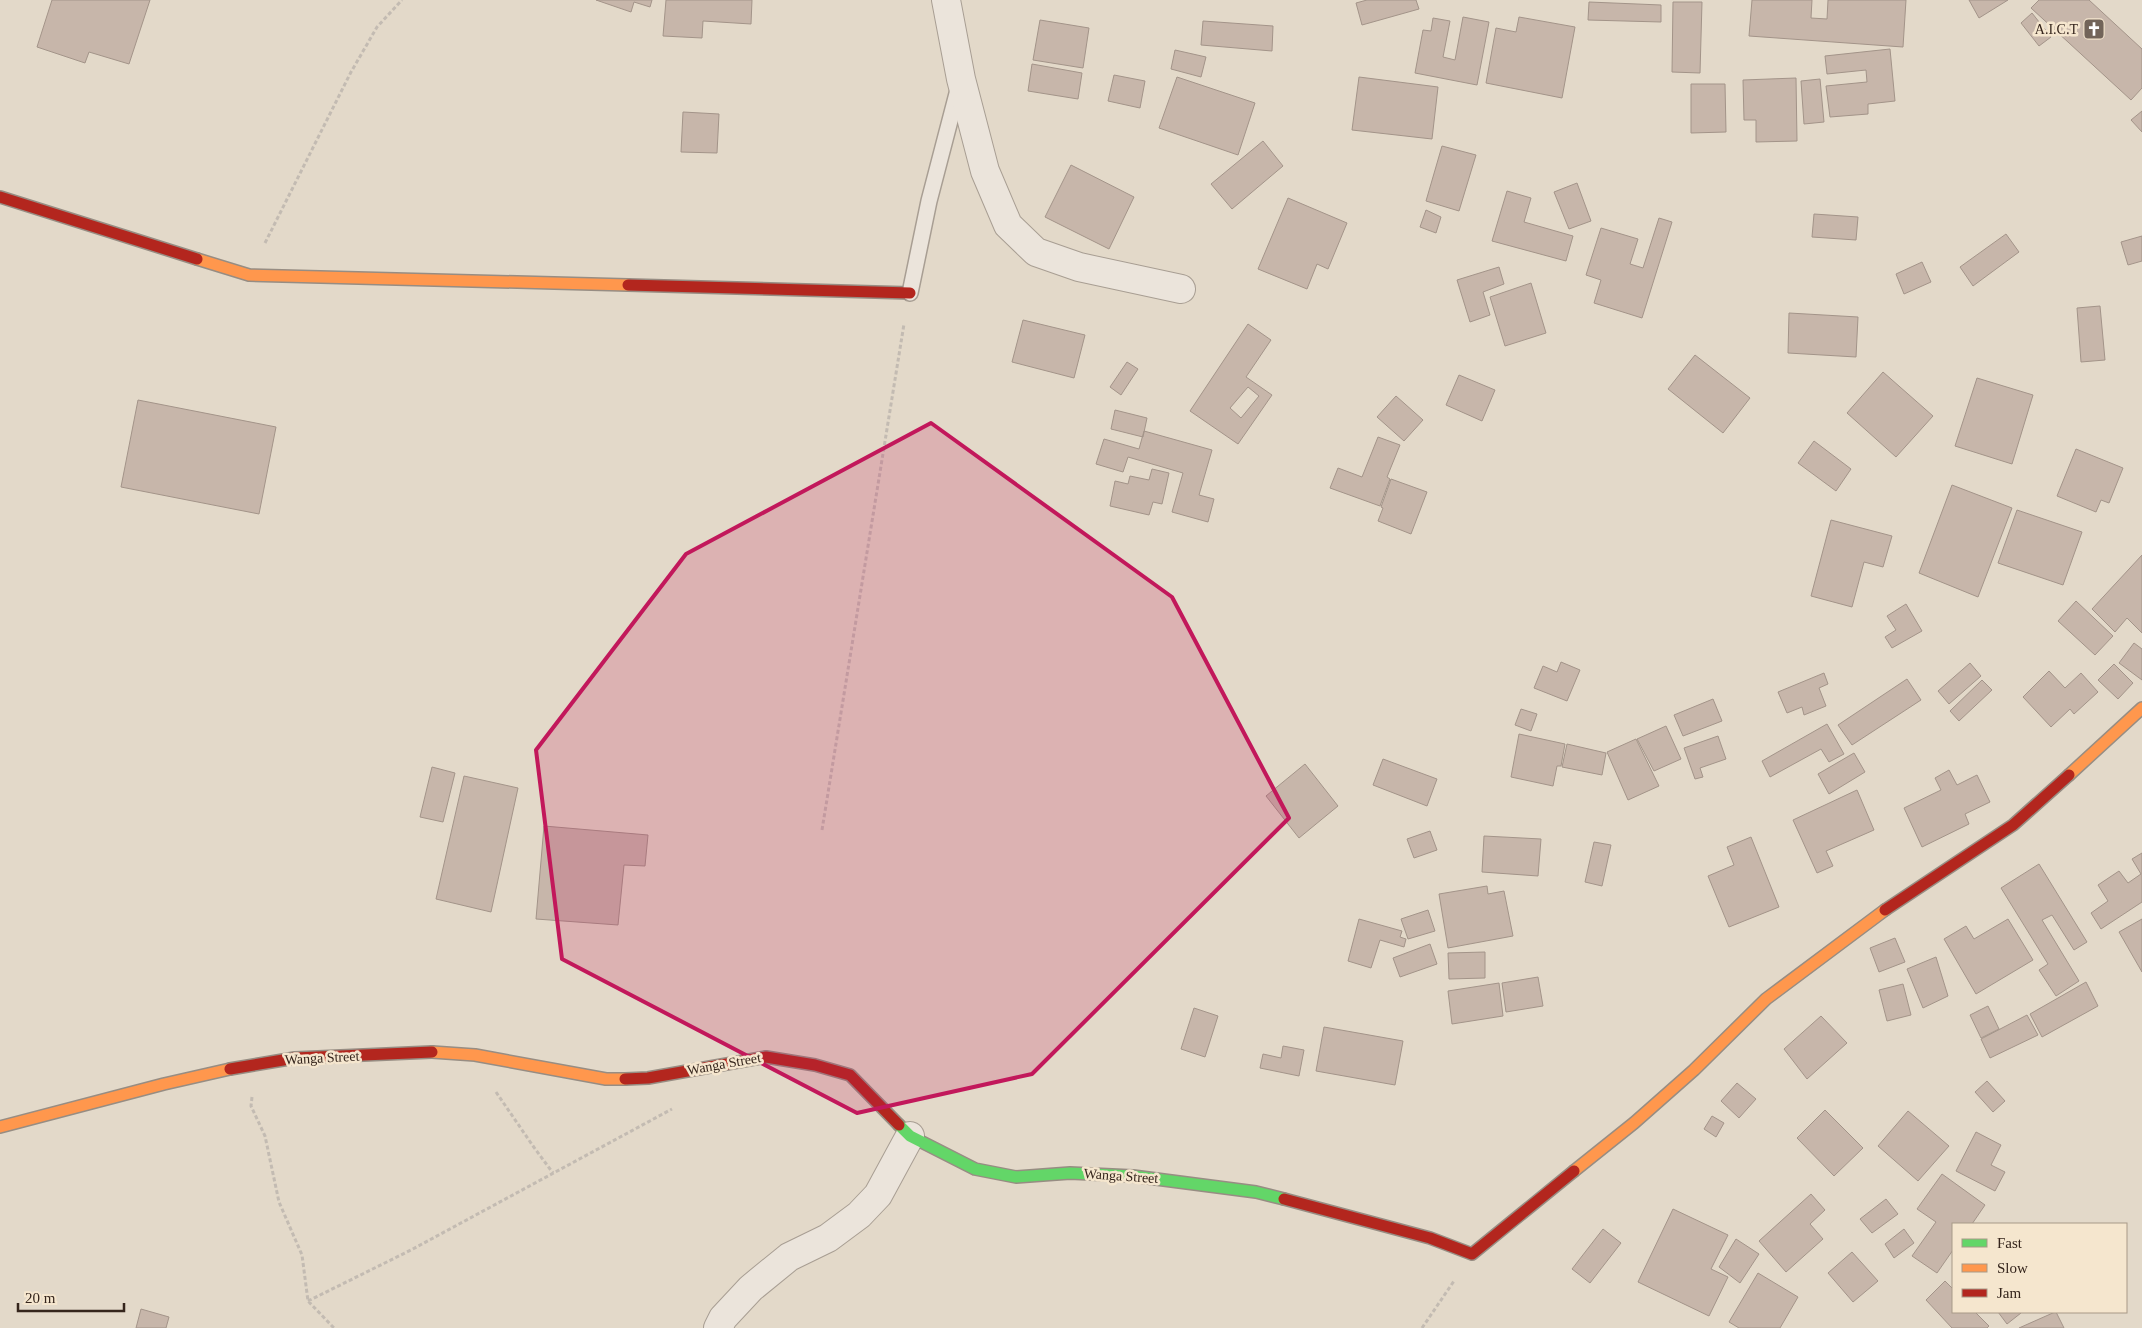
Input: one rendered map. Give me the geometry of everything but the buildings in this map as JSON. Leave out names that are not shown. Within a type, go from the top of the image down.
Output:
[{"type":"street","points":[[946,0],[961,79],[985,171],[1008,225],[1036,252],[1079,267],[1181,289]]},
{"type":"street","points":[[0,197],[249,275],[910,293]]},
{"type":"street","points":[[1472,1254],[1634,1123],[1694,1070],[1766,999],[1866,923],[2013,825],[2142,708]]},
{"type":"street","name":"Wanga Street","points":[[0,1127],[19,1124],[164,1084],[254,1064],[296,1058],[432,1052],[475,1055],[606,1078],[648,1078],[766,1057],[815,1065],[850,1075],[910,1136],[975,1169],[1016,1177],[1070,1173],[1133,1176],[1256,1192],[1321,1207],[1430,1238],[1472,1254]]},
{"type":"street","points":[[718,1328],[723,1318],[751,1288],[789,1257],[828,1238],[858,1215],[878,1195],[910,1136]]},
{"type":"lane","points":[[910,293],[928,201],[961,79]]},
{"type":"path","points":[[249,275],[351,72],[377,27],[402,0]]},
{"type":"path","points":[[822,830],[910,293]]},
{"type":"path","points":[[475,1055],[503,1104],[554,1173]]},
{"type":"path","points":[[254,1064],[251,1106],[265,1136],[278,1202],[302,1255],[308,1301],[334,1328]]},
{"type":"path","points":[[308,1301],[411,1250],[673,1108]]},
{"type":"path","points":[[1422,1328],[1472,1254]]},
{"type":"highlighted area","points":[[931,423],[1172,597],[1289,818],[1032,1074],[857,1113],[562,959],[536,750],[686,554]]},
{"type":"traffic: fast","points":[[899,1125],[910,1136],[975,1169],[1016,1177],[1070,1173],[1133,1176],[1256,1192],[1284,1199]]},
{"type":"traffic: slow","points":[[197,259],[249,275],[628,285]]},
{"type":"traffic: slow","points":[[2069,775],[2142,708]]},
{"type":"traffic: slow","points":[[1574,1171],[1634,1123],[1694,1070],[1766,999],[1885,910]]},
{"type":"traffic: slow","points":[[432,1052],[475,1055],[606,1079],[625,1079]]},
{"type":"traffic: slow","points":[[0,1127],[164,1084],[230,1069]]},
{"type":"traffic: jam","points":[[0,197],[197,259]]},
{"type":"traffic: jam","points":[[628,285],[910,293]]},
{"type":"traffic: jam","points":[[1885,910],[2013,825],[2069,775]]},
{"type":"traffic: jam","points":[[230,1069],[295,1058],[432,1052]]},
{"type":"traffic: jam","points":[[625,1079],[648,1078],[766,1057],[815,1065],[850,1075],[899,1125]]},
{"type":"traffic: jam","points":[[1284,1199],[1430,1238],[1472,1254],[1574,1171]]},
{"type":"place","name":"A.I.C.T","points":[[2094,29]]}]
